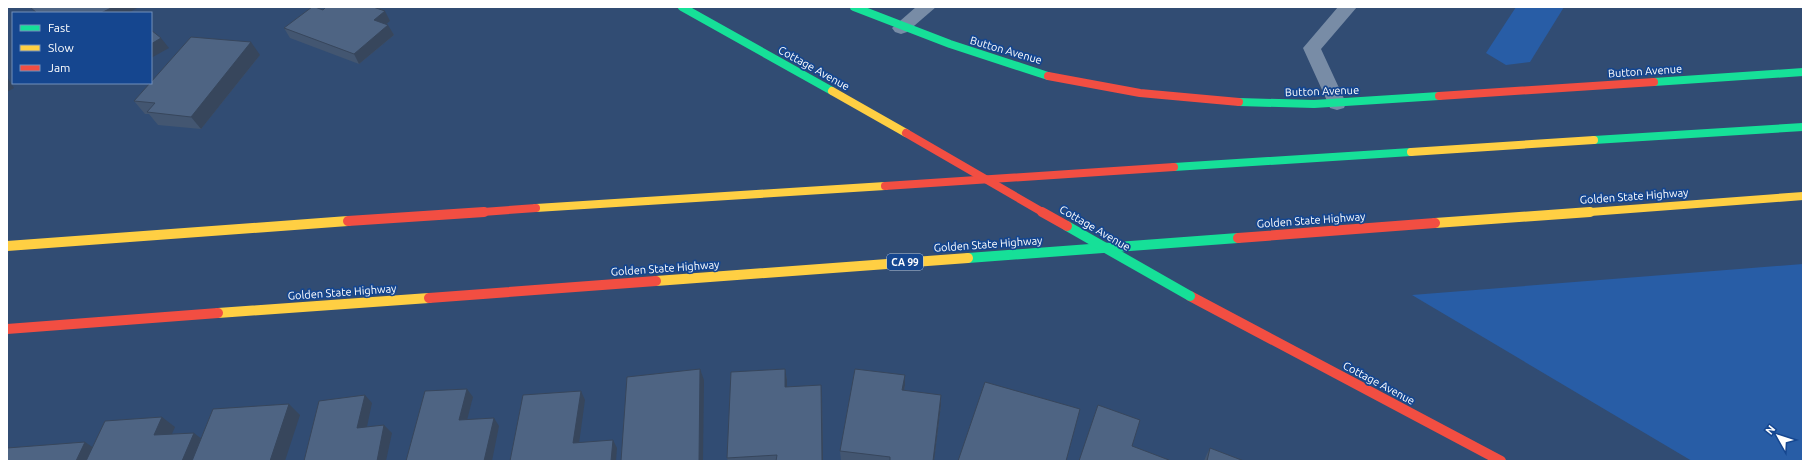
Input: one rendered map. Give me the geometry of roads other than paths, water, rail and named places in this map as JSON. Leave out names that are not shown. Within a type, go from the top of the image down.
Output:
[{"type":"main road","name":"Cottage Avenue","points":[[682,7],[906,133],[1190,296],[1501,461]]},
{"type":"main road","name":"Button Avenue","points":[[854,7],[901,28],[961,50],[1048,76],[1140,93],[1269,105],[1337,103],[1803,72]]},
{"type":"main road","points":[[7,246],[456,213],[1803,127]]},
{"type":"main road","name":"Golden State Highway","points":[[7,329],[1803,196]]},
{"type":"lane","points":[[901,28],[927,7]]},
{"type":"lane","points":[[1337,103],[1312,48],[1348,7]]}]
